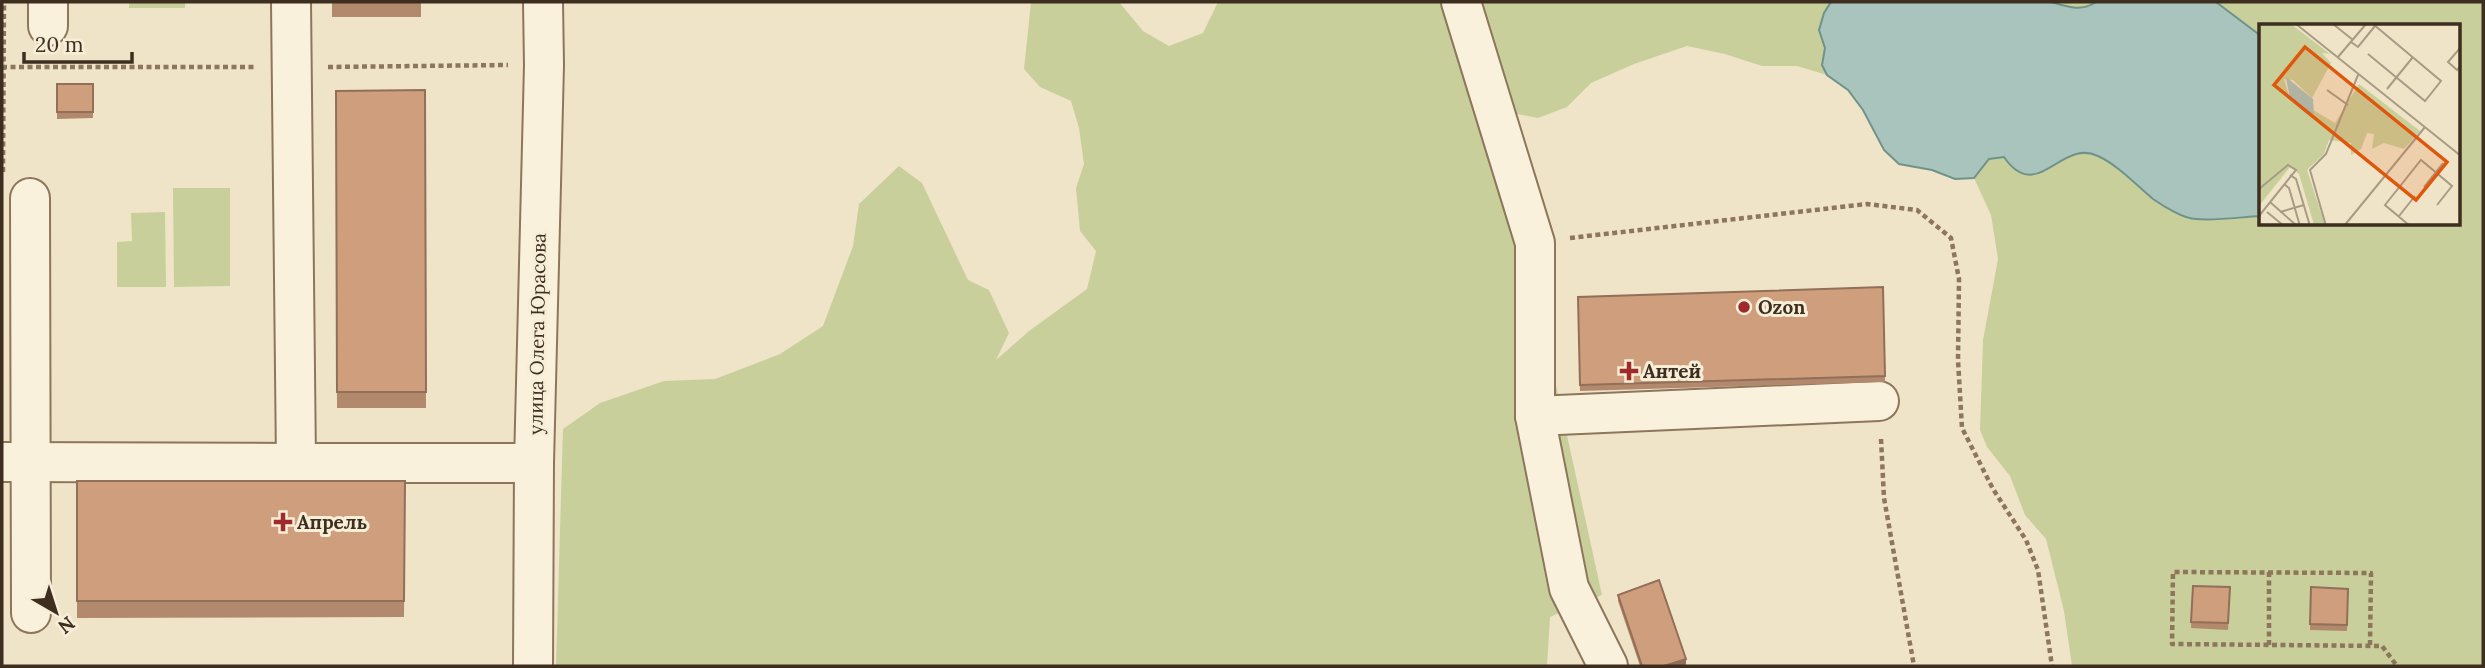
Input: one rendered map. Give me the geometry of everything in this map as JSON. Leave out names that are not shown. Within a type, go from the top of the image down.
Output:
[{"type":"street","points":[[291,2],[296,463]]},
{"type":"street","name":"улица Олега Юрасова","points":[[533,666],[543,2]]},
{"type":"street","points":[[1461,2],[1535,243],[1535,416],[1569,588],[1608,666]]},
{"type":"street","points":[[30,198],[17,462],[32,612]]},
{"type":"street","points":[[1535,416],[1879,401]]},
{"type":"street","points":[[17,462],[534,463]]},
{"type":"path","points":[[4,2],[4,198],[30,198]]},
{"type":"path","points":[[1535,243],[1867,204],[1917,210],[1951,238],[1959,279],[1958,360],[1962,428],[1993,489],[2026,540],[2038,570],[2052,666]]},
{"type":"path","points":[[1879,401],[1884,498],[1914,666]]},
{"type":"path","points":[[2370,645],[2371,573],[2173,572],[2172,644],[2382,646],[2397,666]]},
{"type":"path","points":[[2269,572],[2269,645]]},
{"type":"green space","points":[[129,2],[185,2],[185,8],[129,8]]},
{"type":"green space","points":[[1031,2],[1119,2],[1143,31],[1169,46],[1203,33],[1218,2],[1470,2],[1537,322],[1556,385],[1602,595],[1550,617],[1547,666],[556,666],[563,429],[600,403],[664,381],[715,379],[780,354],[823,326],[853,246],[859,204],[899,166],[922,183],[968,280],[989,290],[1009,333],[996,360],[1029,331],[1087,289],[1096,251],[1080,231],[1076,188],[1084,164],[1079,128],[1071,101],[1040,87],[1024,69]]},
{"type":"green space","points":[[1473,2],[1831,2],[1824,13],[1819,30],[1825,48],[1822,65],[1827,75],[1797,66],[1762,66],[1687,46],[1634,64],[1591,83],[1567,107],[1538,118],[1512,113]]},
{"type":"green space","points":[[2051,2],[2096,2],[2080,8]]},
{"type":"green space","points":[[2216,2],[2483,2],[2483,666],[2072,666],[2064,611],[2046,539],[2025,515],[2010,476],[1987,447],[1980,430],[1983,340],[1998,259],[1991,215],[1974,178],[1989,159],[2005,157],[2044,172],[2078,152],[2097,155],[2194,220],[2259,216],[2259,226],[2460,226],[2460,24],[2259,24],[2259,34]]},
{"type":"green space","points":[[173,188],[230,188],[230,286],[174,287]]},
{"type":"green space","points":[[165,212],[166,287],[117,287],[117,242],[132,241],[131,213]]},
{"type":"water","points":[[1831,2],[2051,2],[2080,8],[2096,2],[2216,2],[2259,34],[2259,216],[2212,220],[2186,217],[2153,199],[2106,160],[2085,153],[2072,155],[2038,173],[2027,175],[2016,170],[2004,157],[1989,159],[1974,178],[1955,179],[1932,170],[1899,164],[1884,150],[1863,110],[1848,90],[1827,75],[1822,65],[1825,48],[1819,30],[1824,13]]},
{"type":"building","points":[[57,84],[93,84],[93,112],[57,112]]},
{"type":"building","points":[[425,90],[426,392],[337,392],[336,91]]},
{"type":"building","points":[[1883,287],[1885,376],[1580,385],[1578,297]]},
{"type":"building","points":[[77,481],[405,481],[404,601],[77,601]]},
{"type":"building","points":[[1659,580],[1686,659],[1664,666],[1642,666],[1618,595]]},
{"type":"building","points":[[2193,586],[2230,587],[2228,623],[2191,622]]},
{"type":"building","points":[[2311,587],[2348,589],[2347,625],[2310,624]]},
{"type":"place","name":"Ozon","points":[[1744,307]]},
{"type":"place","name":"Антей","points":[[1629,371]]},
{"type":"place","name":"Апрель","points":[[283,522]]}]
